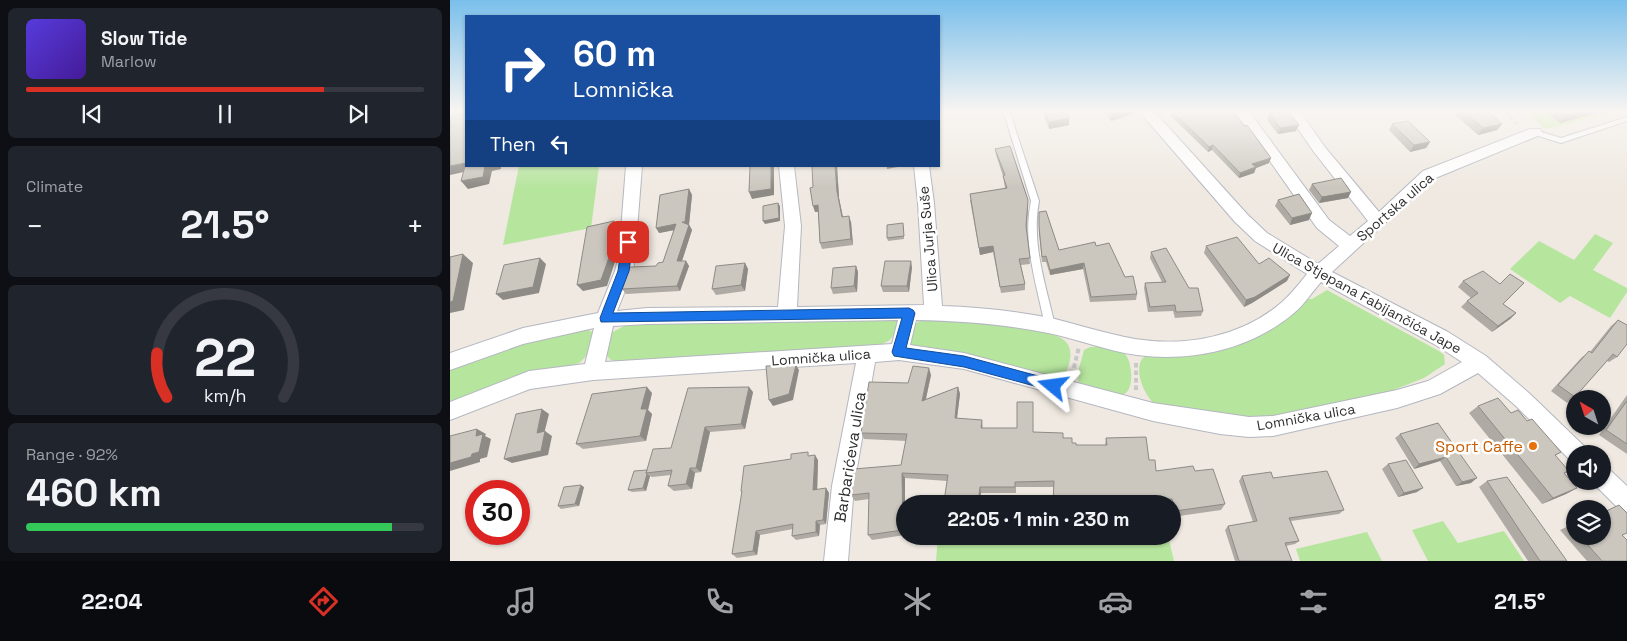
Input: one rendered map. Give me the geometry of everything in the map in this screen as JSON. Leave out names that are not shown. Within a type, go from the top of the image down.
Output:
[{"type":"street","name":"Ulica Stjepana Fabijančića Jape","points":[[1168,136],[1250,228],[1274,246],[1441,338],[1479,362],[1523,400],[1569,445]]},
{"type":"street","points":[[1259,136],[1323,224],[1350,246]]},
{"type":"street","points":[[1310,136],[1378,222]]},
{"type":"street","name":"Sportska ulica","points":[[1319,272],[1378,222],[1428,175],[1523,136]]},
{"type":"street","points":[[593,371],[606,318],[624,271],[627,256],[634,167]]},
{"type":"street","points":[[786,167],[793,226],[787,314]]},
{"type":"street","name":"Ulica Jurja Suše","points":[[921,167],[926,203],[933,313]]},
{"type":"street","points":[[450,362],[511,338],[562,325],[606,318],[787,314],[933,313],[1006,318],[1050,326],[1136,347],[1182,349],[1229,341],[1272,320],[1289,307],[1319,272]]},
{"type":"street","points":[[899,352],[909,313]]},
{"type":"street","name":"Lomnička ulica","points":[[450,411],[529,380],[593,371],[899,352],[936,356],[984,366],[1069,390],[1220,424],[1250,427],[1273,426],[1397,399],[1433,388],[1479,362]]},
{"type":"street","name":"Barbarićeva ulica","points":[[836,561],[843,486],[867,354]]},
{"type":"street","points":[[1611,486],[1627,501]]},
{"type":"lane","points":[[1014,136],[1035,201],[1031,215],[1031,232],[1050,326]]},
{"type":"lane","points":[[1545,136],[1561,140],[1572,136]]},
{"type":"path","points":[[1069,390],[1082,334]]},
{"type":"path","points":[[1136,347],[1136,406]]},
{"type":"green space","points":[[519,167],[599,167],[591,228],[503,245]]},
{"type":"green space","points":[[1595,234],[1613,243],[1593,270],[1627,288],[1627,292],[1610,318],[1570,296],[1560,303],[1510,269],[1539,241],[1574,260]]},
{"type":"green space","points":[[1327,290],[1439,351],[1444,355],[1445,364],[1424,378],[1391,391],[1314,412],[1247,420],[1157,406],[1144,390],[1139,375],[1139,367],[1145,356],[1153,353],[1183,354],[1191,352],[1295,311],[1308,299],[1312,299]]},
{"type":"green space","points":[[894,318],[898,323],[893,337],[882,344],[872,347],[620,362],[611,360],[606,355],[609,334],[626,325]]},
{"type":"green space","points":[[930,318],[1002,324],[1041,331],[1056,336],[1069,346],[1070,357],[1068,367],[1061,382],[912,346],[907,341],[912,328],[917,323]]},
{"type":"green space","points":[[587,329],[592,332],[592,345],[579,363],[450,405],[450,367],[511,342]]},
{"type":"green space","points":[[1107,346],[1124,353],[1131,368],[1130,387],[1124,394],[1119,396],[1101,393],[1078,385],[1079,368],[1084,350],[1090,347]]},
{"type":"green space","points":[[1443,521],[1458,543],[1504,531],[1524,561],[1428,561],[1412,530]]},
{"type":"green space","points":[[1367,532],[1382,561],[1300,561],[1296,549]]},
{"type":"green space","points":[[937,545],[1170,545],[1174,561],[936,561]]},
{"type":"building","points":[[450,136],[465,136],[465,163],[450,166]]},
{"type":"building","points":[[1198,136],[1255,136],[1271,158],[1252,164],[1256,167],[1240,173],[1213,145],[1209,147]]},
{"type":"building","points":[[1405,136],[1424,136],[1430,142],[1414,145]]},
{"type":"building","points":[[1010,146],[1028,200],[1026,226],[1030,258],[1019,259],[1025,284],[1000,287],[993,246],[979,248],[970,194],[1007,188],[1003,176],[1005,175],[995,149]]},
{"type":"building","points":[[465,167],[485,167],[483,177],[461,181]]},
{"type":"building","points":[[750,167],[771,167],[771,189],[749,192]]},
{"type":"building","points":[[812,167],[835,167],[842,217],[849,216],[851,239],[820,243],[818,205],[813,206],[810,188],[813,187]]},
{"type":"building","points":[[1341,178],[1351,192],[1322,197],[1312,184]]},
{"type":"building","points":[[689,189],[685,222],[682,222],[689,225],[677,261],[686,261],[677,286],[622,289],[630,267],[656,266],[658,263],[663,262],[676,224],[656,228],[660,195]]},
{"type":"building","points":[[1299,194],[1312,213],[1292,218],[1278,200]]},
{"type":"building","points":[[778,203],[779,218],[763,221],[763,206]]},
{"type":"building","points":[[1046,211],[1059,250],[1095,242],[1096,246],[1109,243],[1125,277],[1133,276],[1137,294],[1091,297],[1084,263],[1050,270],[1046,256],[1042,257],[1039,227],[1039,212]]},
{"type":"building","points":[[614,221],[612,249],[601,280],[577,285],[587,227]]},
{"type":"building","points":[[903,223],[904,236],[887,238],[887,225]]},
{"type":"building","points":[[1237,237],[1259,264],[1269,258],[1290,275],[1255,297],[1246,300],[1206,246]]},
{"type":"building","points":[[1166,248],[1189,288],[1198,288],[1203,311],[1176,312],[1175,305],[1150,307],[1145,283],[1166,282],[1151,252]]},
{"type":"building","points":[[463,254],[453,301],[450,302],[450,257]]},
{"type":"building","points":[[540,258],[533,287],[496,294],[504,265]]},
{"type":"building","points":[[885,261],[911,261],[907,286],[881,286]]},
{"type":"building","points":[[745,263],[741,285],[712,289],[716,266]]},
{"type":"building","points":[[856,266],[854,286],[831,288],[833,268]]},
{"type":"building","points":[[1483,271],[1500,284],[1510,274],[1524,283],[1503,304],[1516,313],[1498,326],[1467,301],[1478,293],[1463,281]]},
{"type":"building","points":[[1618,320],[1627,325],[1627,344],[1617,357],[1613,354],[1581,390],[1566,391],[1558,385],[1589,351],[1592,353]]},
{"type":"building","points":[[796,365],[789,394],[769,400],[766,366]]},
{"type":"building","points":[[913,366],[929,368],[922,401],[958,387],[955,418],[982,420],[981,428],[1017,428],[1017,402],[1033,402],[1033,432],[1063,433],[1063,438],[1072,438],[1072,443],[1076,443],[1076,445],[1107,445],[1106,438],[1146,437],[1149,460],[1155,460],[1156,471],[1193,466],[1195,471],[1213,469],[1225,504],[1181,510],[1181,495],[1053,495],[1054,481],[1015,482],[1015,487],[980,487],[979,495],[945,495],[948,475],[902,473],[902,495],[896,495],[896,531],[868,535],[869,493],[851,495],[854,469],[901,465],[907,434],[861,433],[869,382],[908,383]]},
{"type":"building","points":[[647,387],[641,409],[647,409],[640,436],[576,444],[592,394]]},
{"type":"building","points":[[749,387],[741,424],[705,427],[696,468],[690,468],[686,484],[668,486],[672,470],[646,473],[653,449],[671,448],[688,388]]},
{"type":"building","points":[[1498,398],[1511,413],[1518,410],[1527,421],[1532,419],[1561,452],[1555,455],[1566,468],[1566,472],[1564,473],[1566,475],[1566,490],[1572,490],[1553,498],[1478,406]]},
{"type":"building","points":[[1627,401],[1627,444],[1611,433],[1611,423]]},
{"type":"building","points":[[542,409],[537,433],[545,431],[541,451],[504,459],[516,414]]},
{"type":"building","points":[[1438,423],[1477,478],[1462,482],[1446,457],[1419,464],[1400,434]]},
{"type":"building","points":[[477,429],[476,436],[483,434],[479,452],[472,454],[471,457],[450,463],[450,436]]},
{"type":"building","points":[[808,452],[808,456],[815,455],[813,490],[826,488],[823,520],[816,521],[816,532],[792,536],[793,524],[756,531],[753,551],[732,554],[744,466],[791,459],[791,454]]},
{"type":"building","points":[[1406,460],[1423,488],[1404,493],[1388,464]]},
{"type":"building","points":[[647,470],[643,488],[628,490],[634,471]]},
{"type":"building","points":[[1327,471],[1344,510],[1289,518],[1299,541],[1285,543],[1292,561],[1239,561],[1228,526],[1257,521],[1242,476],[1271,472],[1273,478]]},
{"type":"building","points":[[1507,477],[1567,561],[1540,561],[1487,481]]},
{"type":"building","points":[[581,485],[575,504],[558,506],[564,487]]},
{"type":"building","points":[[1619,505],[1627,513],[1627,533],[1622,535],[1627,540],[1627,561],[1602,561],[1588,545],[1611,545],[1611,509]]},
{"type":"place","name":"Sport Caffe","points":[[1533,446]]},
{"type":"route","points":[[628,242],[624,271],[606,318],[909,313],[899,352],[964,361],[1053,386]]}]
